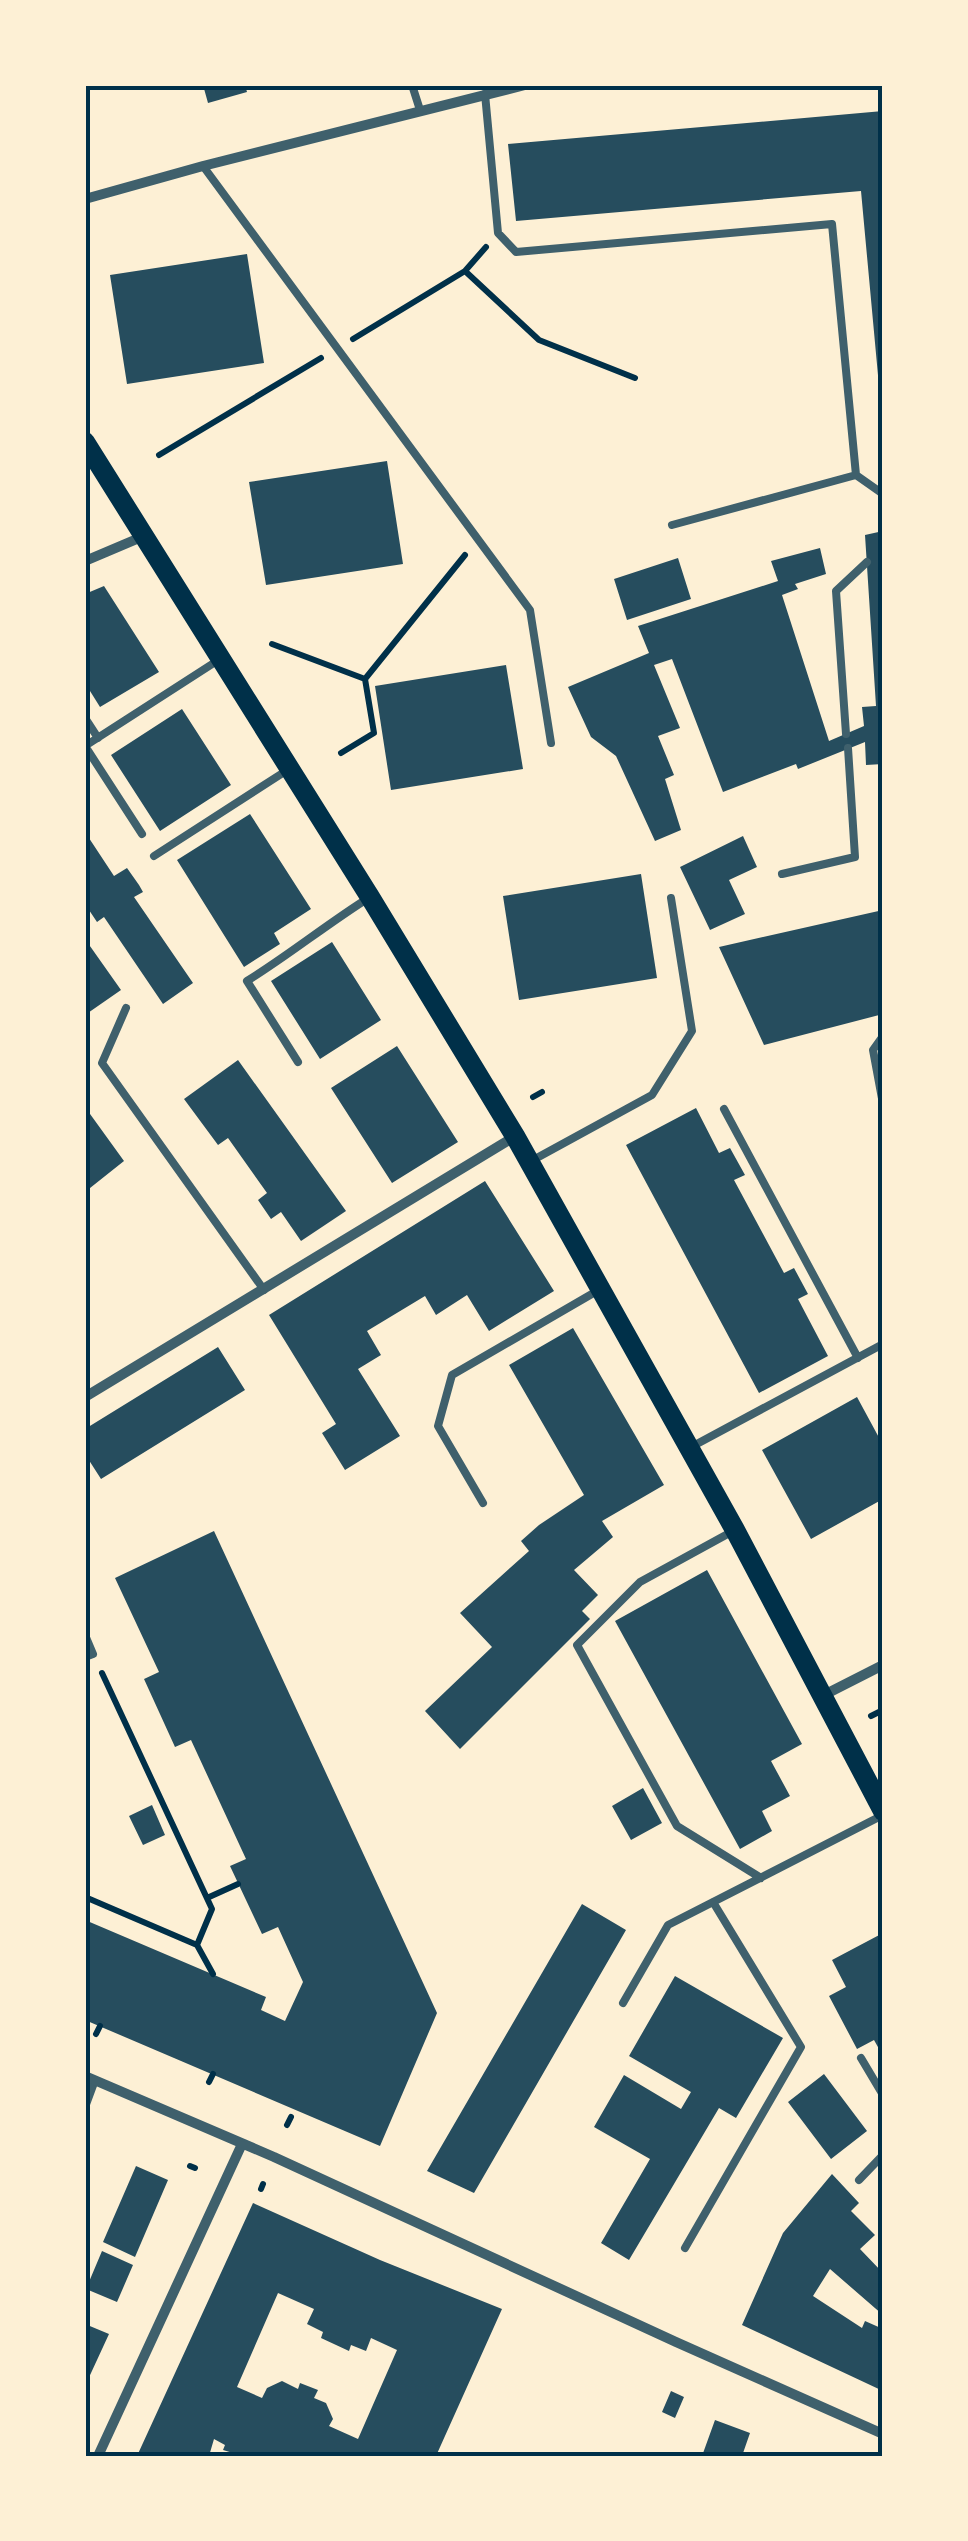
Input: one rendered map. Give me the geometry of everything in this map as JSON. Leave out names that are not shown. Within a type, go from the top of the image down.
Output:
[{"type":"main road","points":[[85,442],[515,1136],[735,1530],[883,1813]]},
{"type":"street","points":[[85,199],[525,85]]},
{"type":"street","points":[[85,561],[145,535]]},
{"type":"street","points":[[85,1397],[515,1136]]},
{"type":"street","points":[[822,1696],[883,1665]]},
{"type":"street","points":[[90,2078],[883,2434]]},
{"type":"street","points":[[102,2455],[242,2144]]},
{"type":"lane","points":[[412,85],[420,110]]},
{"type":"lane","points":[[485,94],[498,233],[516,252],[832,224],[856,474],[883,494]]},
{"type":"lane","points":[[204,166],[530,610],[551,744]]},
{"type":"lane","points":[[672,525],[856,474]]},
{"type":"lane","points":[[846,734],[836,591],[867,562]]},
{"type":"lane","points":[[142,834],[85,746],[220,659]]},
{"type":"lane","points":[[85,718],[98,738]]},
{"type":"lane","points":[[782,874],[854,857],[848,748]]},
{"type":"lane","points":[[154,856],[289,769]]},
{"type":"lane","points":[[298,1062],[247,981],[370,897]]},
{"type":"lane","points":[[530,1162],[652,1095],[692,1031],[671,898]]},
{"type":"lane","points":[[126,1008],[102,1062],[264,1290]]},
{"type":"lane","points":[[883,1036],[873,1050],[883,1104]]},
{"type":"lane","points":[[724,1109],[858,1358]]},
{"type":"lane","points":[[483,1503],[438,1426],[452,1375],[601,1289]]},
{"type":"lane","points":[[689,1448],[883,1344]]},
{"type":"lane","points":[[735,1530],[640,1582],[578,1645],[677,1826],[761,1878]]},
{"type":"lane","points":[[85,1635],[89,1656]]},
{"type":"lane","points":[[623,2002],[668,1925],[883,1813]]},
{"type":"lane","points":[[685,2248],[801,2047],[713,1902]]},
{"type":"lane","points":[[861,2058],[883,2095]]},
{"type":"lane","points":[[85,2107],[90,2078]]},
{"type":"lane","points":[[859,2180],[883,2155]]},
{"type":"path","points":[[464,271],[539,340],[635,378]]},
{"type":"path","points":[[341,753],[374,732],[365,680],[478,540]]},
{"type":"path","points":[[272,644],[365,680]]},
{"type":"path","points":[[532,1098],[542,1092]]},
{"type":"path","points":[[89,1656],[212,1909],[197,1945]]},
{"type":"path","points":[[207,1898],[238,1884]]},
{"type":"path","points":[[85,1897],[197,1945],[213,1974]]},
{"type":"building","points":[[203,85],[245,85],[247,92],[208,103]]},
{"type":"building","points":[[883,111],[883,397],[861,191],[516,221],[508,144]]},
{"type":"building","points":[[247,254],[264,363],[127,384],[110,275]]},
{"type":"building","points":[[387,461],[403,564],[266,585],[249,482]]},
{"type":"building","points":[[883,531],[883,764],[866,765],[865,742],[798,769],[796,764],[723,792],[672,659],[654,665],[680,728],[658,736],[674,775],[665,779],[681,830],[655,841],[616,756],[591,737],[568,687],[649,653],[638,626],[778,581],[771,561],[820,548],[826,574],[795,584],[798,589],[782,595],[829,741],[864,726],[862,707],[876,706],[865,535]]},
{"type":"building","points":[[678,558],[691,599],[627,620],[614,579]]},
{"type":"building","points":[[104,586],[159,672],[100,707],[85,683],[85,594]]},
{"type":"building","points":[[506,665],[523,769],[391,790],[375,686]]},
{"type":"building","points":[[182,709],[231,785],[160,831],[111,755]]},
{"type":"building","points":[[250,814],[311,909],[274,933],[280,944],[244,967],[177,860]]},
{"type":"building","points":[[85,832],[114,876],[127,868],[143,892],[134,897],[193,983],[163,1004],[104,917],[97,922],[85,904]]},
{"type":"building","points":[[743,836],[757,867],[729,880],[745,914],[710,930],[680,867]]},
{"type":"building","points":[[641,874],[657,978],[519,1000],[503,896]]},
{"type":"building","points":[[883,910],[883,1014],[764,1045],[719,947]]},
{"type":"building","points":[[85,939],[121,990],[85,1015]]},
{"type":"building","points":[[332,942],[381,1020],[320,1059],[271,981]]},
{"type":"building","points":[[397,1046],[458,1142],[392,1183],[331,1088]]},
{"type":"building","points":[[238,1060],[346,1211],[301,1241],[281,1212],[271,1219],[258,1200],[267,1193],[228,1138],[218,1145],[184,1099]]},
{"type":"building","points":[[85,1107],[124,1161],[85,1192]]},
{"type":"building","points":[[696,1108],[719,1153],[730,1148],[745,1175],[734,1180],[784,1273],[794,1268],[808,1294],[798,1299],[828,1356],[759,1393],[626,1145]]},
{"type":"building","points":[[485,1181],[554,1291],[489,1331],[467,1295],[436,1315],[425,1296],[367,1331],[381,1355],[358,1369],[400,1436],[345,1470],[322,1433],[336,1424],[269,1315]]},
{"type":"building","points":[[573,1328],[664,1485],[602,1521],[613,1537],[574,1570],[598,1595],[582,1611],[590,1619],[460,1749],[425,1711],[492,1647],[460,1613],[529,1551],[521,1541],[584,1495],[509,1365]]},
{"type":"building","points":[[218,1347],[245,1390],[101,1479],[85,1454],[85,1429]]},
{"type":"building","points":[[857,1397],[883,1445],[883,1499],[811,1539],[762,1450]]},
{"type":"building","points":[[214,1531],[437,2013],[380,2146],[85,2020],[85,1920],[266,1997],[261,2010],[285,2021],[303,1982],[278,1927],[262,1934],[230,1866],[246,1859],[191,1740],[175,1747],[144,1679],[159,1672],[115,1578]]},
{"type":"building","points":[[707,1570],[802,1744],[771,1761],[790,1796],[762,1811],[772,1831],[740,1849],[615,1621]]},
{"type":"building","points":[[643,1788],[662,1823],[631,1840],[612,1806]]},
{"type":"building","points":[[152,1805],[165,1835],[143,1845],[129,1816]]},
{"type":"building","points":[[582,1904],[626,1930],[474,2193],[427,2171]]},
{"type":"building","points":[[883,1933],[883,2056],[874,2040],[857,2049],[829,1996],[846,1987],[832,1960]]},
{"type":"building","points":[[675,1976],[783,2038],[736,2118],[719,2108],[629,2260],[601,2243],[650,2159],[594,2127],[624,2075],[681,2109],[691,2092],[629,2056]]},
{"type":"building","points":[[824,2074],[867,2131],[831,2159],[788,2102]]},
{"type":"building","points":[[136,2166],[168,2180],[135,2257],[103,2242]]},
{"type":"building","points":[[832,2174],[859,2203],[851,2211],[875,2235],[860,2249],[883,2273],[883,2315],[830,2269],[813,2296],[862,2328],[865,2321],[883,2329],[883,2391],[742,2325],[783,2233]]},
{"type":"building","points":[[253,2203],[502,2309],[436,2456],[233,2456],[214,2439],[209,2456],[137,2456]],"holes":[[[278,2293],[314,2309],[307,2324],[323,2332],[321,2338],[349,2351],[351,2345],[366,2351],[371,2338],[397,2350],[358,2439],[329,2426],[333,2419],[326,2403],[314,2398],[318,2390],[300,2383],[298,2389],[282,2381],[267,2388],[262,2398],[237,2387]]]},
{"type":"building","points":[[102,2251],[133,2265],[117,2302],[86,2289]]},
{"type":"building","points":[[85,2324],[109,2334],[85,2386]]},
{"type":"building","points":[[671,2391],[684,2397],[675,2418],[662,2412]]},
{"type":"building","points":[[715,2420],[750,2433],[742,2456],[702,2456]]}]
